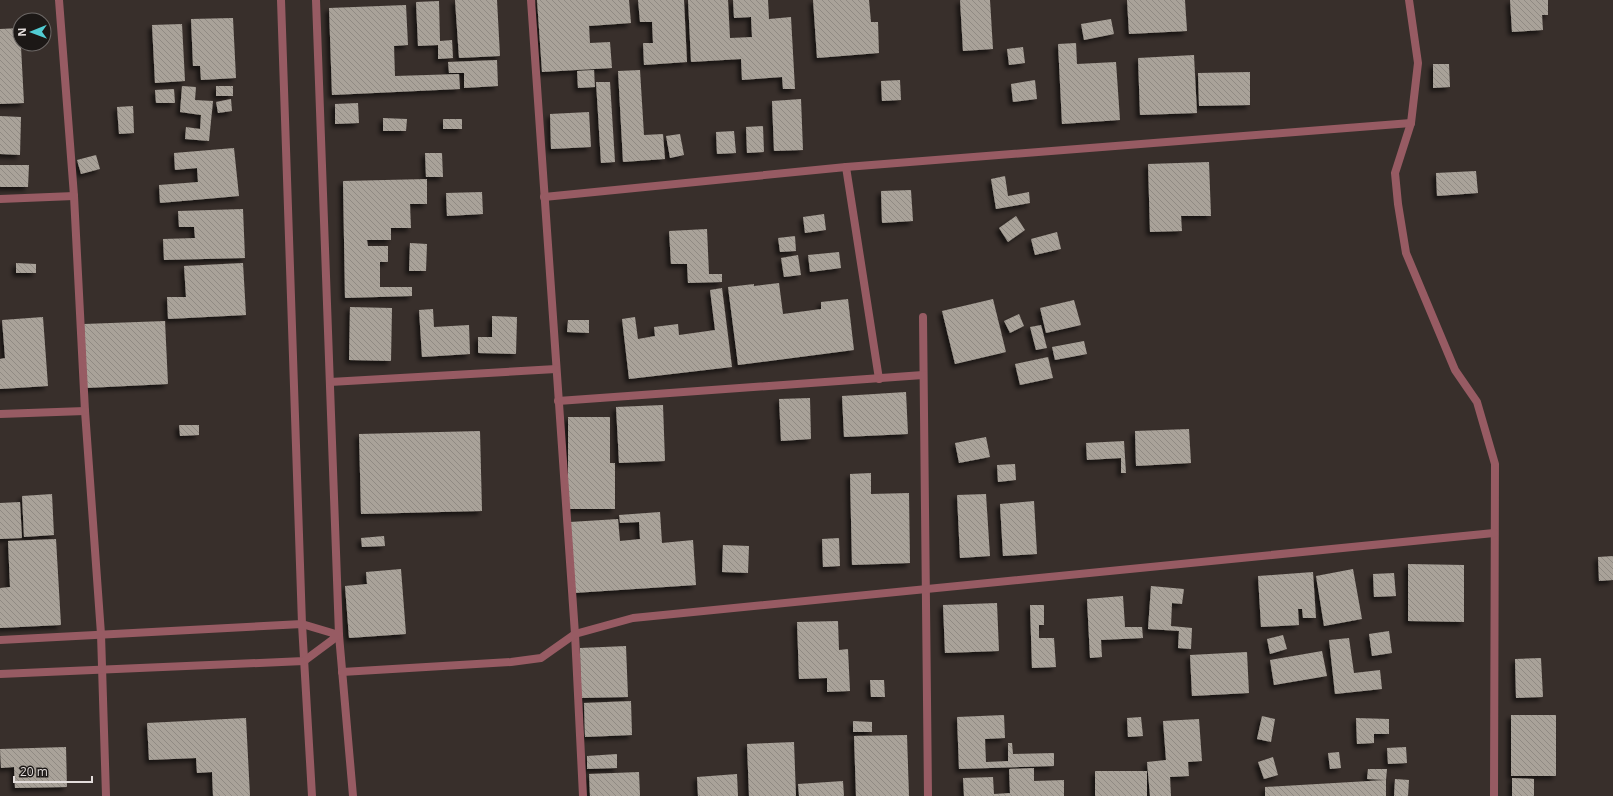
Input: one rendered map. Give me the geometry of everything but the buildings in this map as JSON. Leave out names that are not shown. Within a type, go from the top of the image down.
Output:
[{"type":"street","points":[[60,0],[74,196],[85,411],[101,634],[106,796]]},
{"type":"street","points":[[281,0],[302,624],[312,796]]},
{"type":"street","points":[[316,0],[339,635],[353,796]]},
{"type":"street","points":[[531,0],[575,634],[583,796]]},
{"type":"street","points":[[1409,0],[1418,63],[1412,124],[1395,173],[1398,204],[1406,253],[1455,370],[1477,402],[1495,464],[1494,796]]},
{"type":"street","points":[[544,197],[846,167],[1412,124]]},
{"type":"street","points":[[846,167],[878,379]]},
{"type":"street","points":[[0,199],[74,196]]},
{"type":"street","points":[[923,317],[928,796]]},
{"type":"street","points":[[330,382],[556,369]]},
{"type":"street","points":[[558,401],[923,375]]},
{"type":"street","points":[[0,414],[85,411]]},
{"type":"street","points":[[342,672],[511,662],[541,658],[575,634],[633,618],[1494,533]]},
{"type":"street","points":[[0,640],[302,624],[339,635]]},
{"type":"street","points":[[0,674],[304,661],[339,635]]}]
